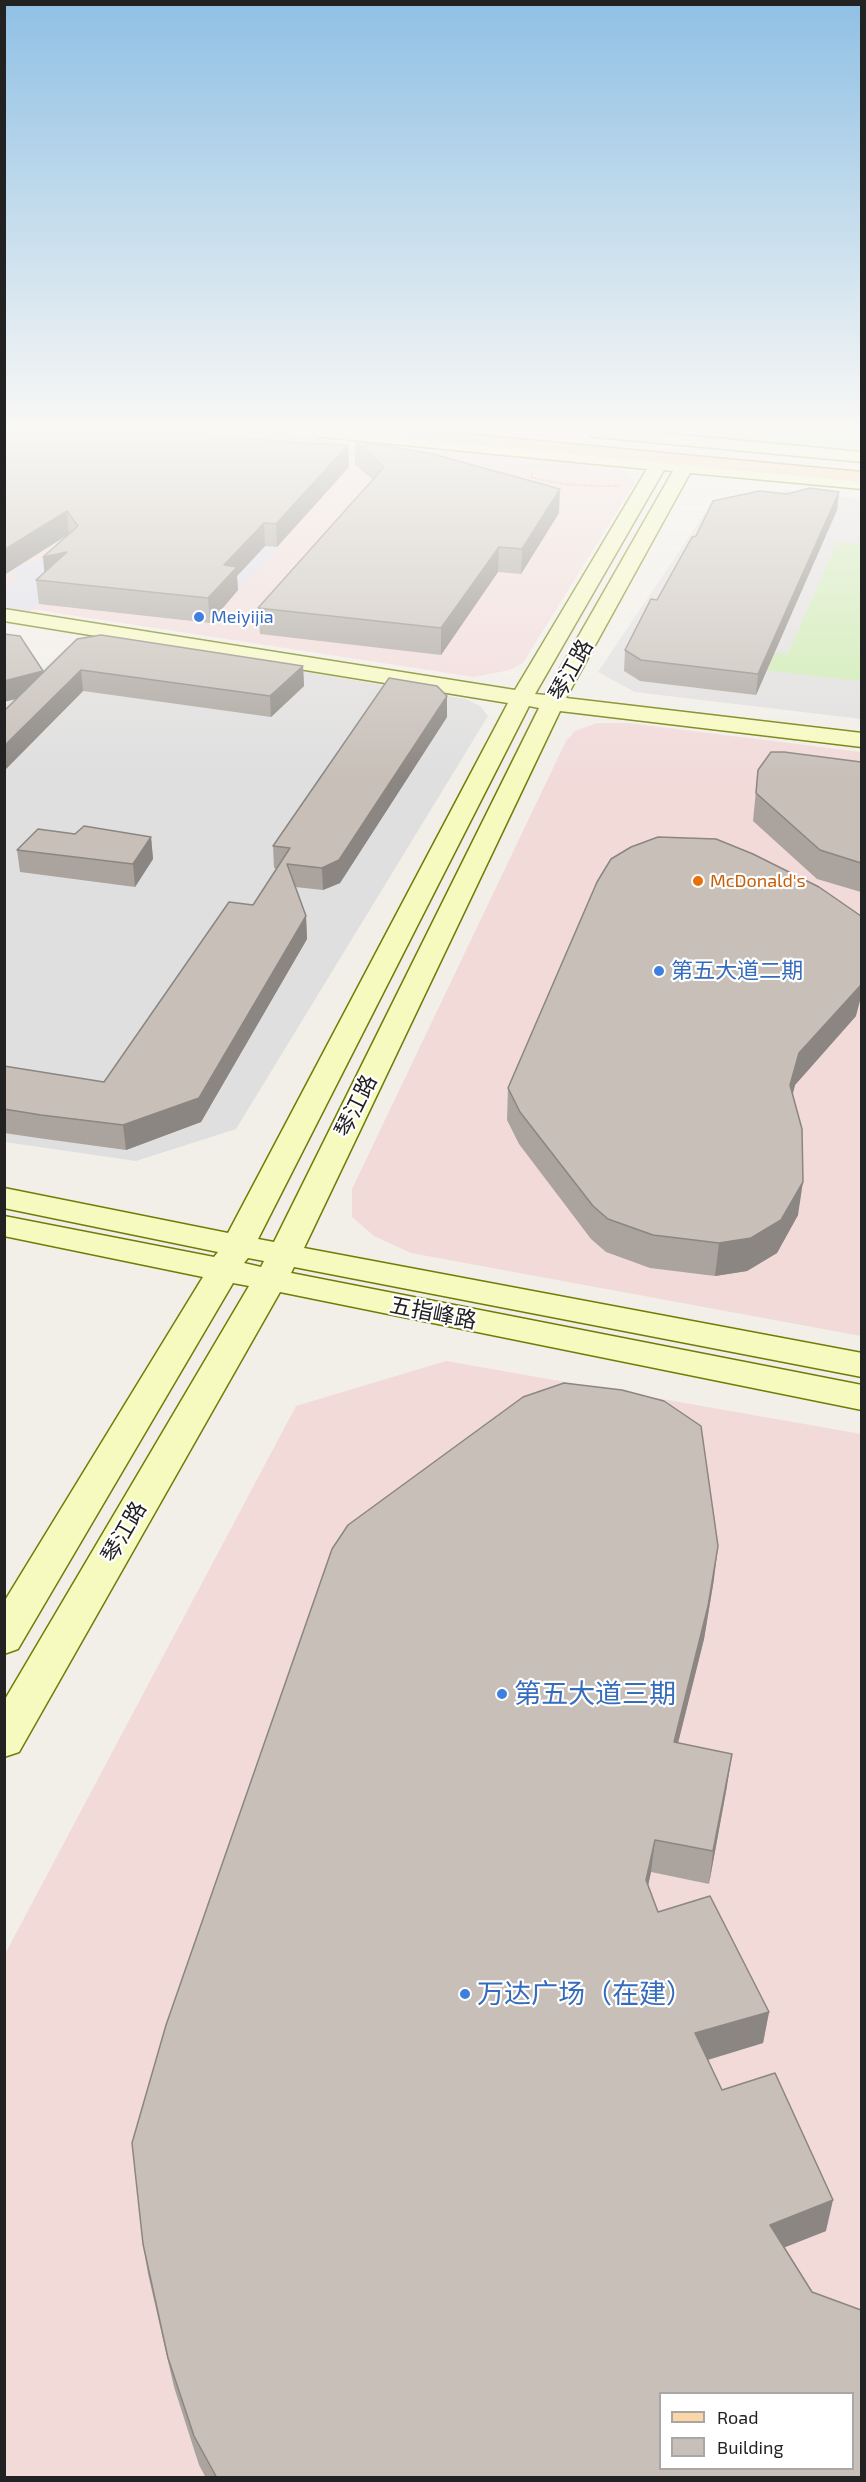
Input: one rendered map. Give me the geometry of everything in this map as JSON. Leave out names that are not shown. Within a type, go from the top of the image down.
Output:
[{"type":"main road","name":"琴江路","points":[[4,1638],[230,1258],[522,697],[618,548]]},
{"type":"main road","name":"琴江路","points":[[4,1740],[276,1268],[630,548]]},
{"type":"main road","points":[[4,615],[552,703],[861,740]]},
{"type":"main road","name":"五指峰路","points":[[4,1198],[230,1258],[861,1398]]},
{"type":"main road","name":"五指峰路","points":[[4,1226],[230,1258]]},
{"type":"main road","name":"五指峰路","points":[[276,1268],[861,1365]]},
{"type":"shaded area","points":[[5,548],[594,548],[523,663],[510,670],[474,677],[5,605]]},
{"type":"shaded area","points":[[53,548],[279,548],[238,590],[39,604],[22,618],[5,615],[4,589],[18,577],[13,573],[5,572],[5,562],[26,565],[36,562]]},
{"type":"shaded area","points":[[681,548],[861,548],[861,719],[635,692],[598,672]]},
{"type":"shaded area","points":[[112,639],[466,699],[480,706],[488,716],[236,1129],[136,1161],[5,1142],[5,705],[68,646]]},
{"type":"shaded area","name":"第五大道二期","points":[[597,723],[628,723],[861,752],[861,1336],[411,1253],[374,1236],[352,1217],[352,1189],[566,741],[575,731]]},
{"type":"shaded area","name":"第五大道三期","points":[[446,1361],[861,1434],[861,2477],[5,2478],[5,1954],[296,1406]]},
{"type":"green space","points":[[834,548],[861,548],[861,681],[690,662],[697,645],[788,654]]},
{"type":"building","points":[[53,548],[240,548],[224,565],[237,567],[208,598],[36,580],[67,552],[43,557]]},
{"type":"building","points":[[312,548],[498,548],[441,628],[258,608]]},
{"type":"building","points":[[686,548],[814,548],[758,674],[641,660],[625,650],[651,599],[657,600]]},
{"type":"building","points":[[4,634],[20,636],[43,671],[4,681]]},
{"type":"building","points":[[101,635],[303,666],[270,696],[81,670],[4,746],[4,711],[77,639]]},
{"type":"building","points":[[389,678],[437,686],[447,696],[339,860],[322,868],[287,864],[306,916],[199,1098],[123,1125],[4,1109],[4,1066],[104,1082],[229,902],[253,905],[290,848],[273,846]]},
{"type":"building","points":[[771,752],[861,762],[861,863],[820,850],[756,793],[758,770]]},
{"type":"building","points":[[84,826],[151,837],[133,864],[17,850],[38,829],[75,834]]},
{"type":"building","points":[[658,837],[716,839],[753,854],[819,887],[861,916],[861,985],[799,1053],[790,1085],[802,1129],[803,1182],[781,1220],[751,1238],[719,1243],[653,1235],[608,1219],[593,1206],[520,1112],[508,1088],[597,882],[611,859],[631,847]]},
{"type":"building","name":"第五大道三期","points":[[564,1383],[622,1390],[664,1401],[701,1426],[718,1546],[708,1606],[674,1742],[732,1754],[713,1851],[655,1840],[646,1880],[658,1912],[710,1896],[769,2012],[695,2033],[722,2090],[775,2073],[833,2200],[770,2225],[812,2292],[861,2310],[861,2478],[217,2478],[194,2436],[168,2358],[143,2244],[132,2143],[166,2025],[332,1549],[348,1525],[523,1397]]},
{"type":"place","name":"Meiyijia","points":[[199,617]]},
{"type":"place","name":"McDonald's","points":[[698,881]]},
{"type":"place","name":"第五大道二期","points":[[659,971]]},
{"type":"place","name":"第五大道三期","points":[[502,1694]]},
{"type":"place","name":"万达广场（在建）","points":[[465,1994]]}]
